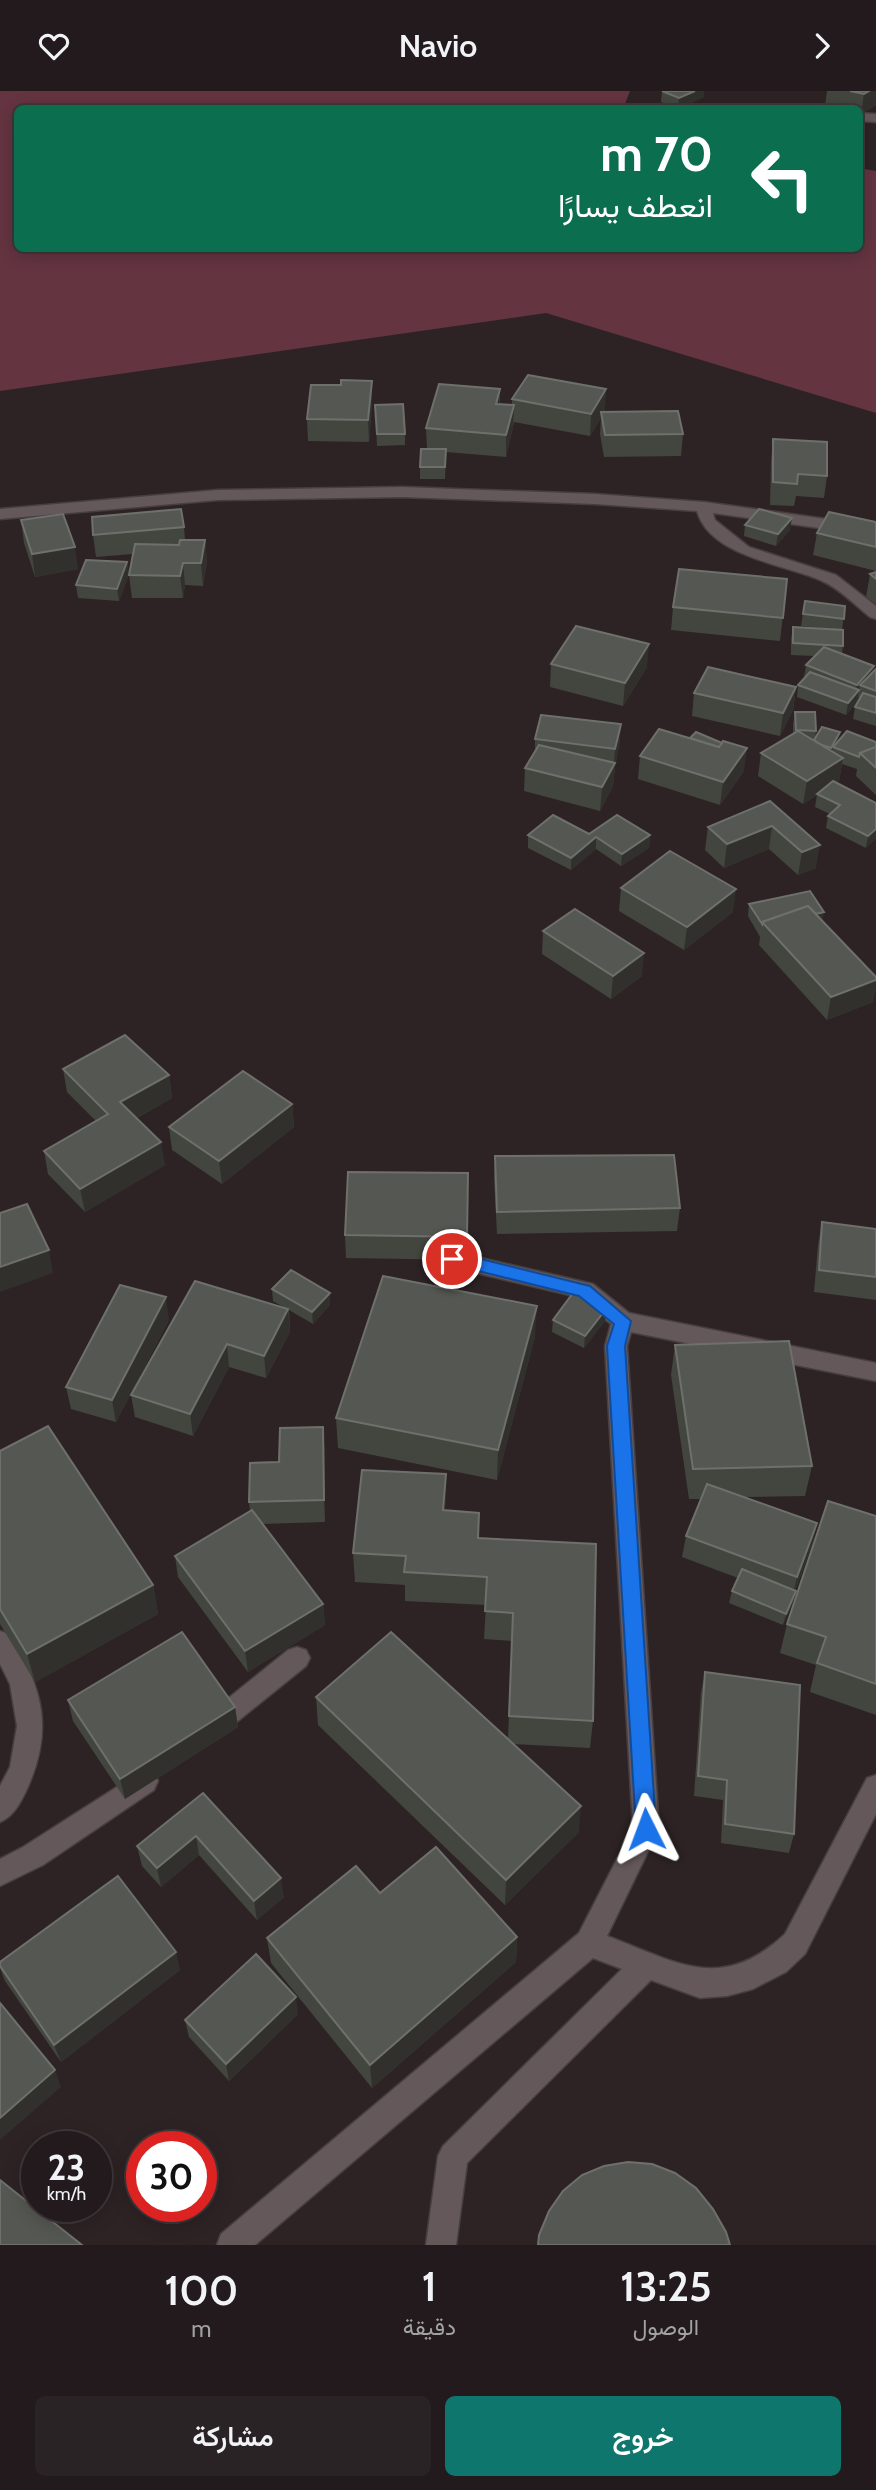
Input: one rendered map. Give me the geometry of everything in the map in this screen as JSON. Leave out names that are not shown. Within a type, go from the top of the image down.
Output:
[{"type":"street","points":[[0,515],[218,495],[402,492],[595,499],[704,507],[876,531]]},
{"type":"street","points":[[704,507],[708,522],[743,550],[830,578],[876,614]]},
{"type":"street","points":[[452,1259],[584,1290],[623,1321],[876,1371]]},
{"type":"street","points":[[233,2245],[589,1943],[646,1829],[616,1346],[623,1321]]},
{"type":"street","points":[[0,1642],[18,1671],[28,1702],[32,1731],[26,1762],[13,1792],[0,1809]]},
{"type":"street","points":[[200,1736],[297,1658]]},
{"type":"street","points":[[0,1873],[33,1856],[79,1826],[135,1789],[168,1763]]},
{"type":"street","points":[[589,1943],[700,1984],[727,1982],[753,1975],[776,1962],[795,1944],[876,1787]]},
{"type":"street","points":[[441,2245],[453,2156],[647,1964]]},
{"type":"shaded area","points":[[0,91],[630,91],[625,105],[14,105],[14,252],[863,252],[863,169],[876,171],[876,413],[546,313],[0,391]]},
{"type":"building","points":[[662,91],[695,91],[679,98]]},
{"type":"building","points":[[528,375],[606,389],[591,414],[512,399]]},
{"type":"building","points":[[341,380],[372,381],[368,420],[307,419],[311,385],[341,385]]},
{"type":"building","points":[[439,384],[500,389],[496,404],[514,405],[506,435],[426,428]]},
{"type":"building","points":[[403,404],[405,434],[377,434],[375,405]]},
{"type":"building","points":[[678,411],[683,434],[605,435],[601,412]]},
{"type":"building","points":[[773,439],[827,442],[827,476],[798,474],[797,484],[773,482]]},
{"type":"building","points":[[421,449],[446,449],[445,467],[420,467]]},
{"type":"building","points":[[181,509],[184,527],[93,535],[92,517]]},
{"type":"building","points":[[759,509],[792,518],[778,534],[745,525]]},
{"type":"building","points":[[829,512],[876,522],[876,547],[817,533]]},
{"type":"building","points":[[63,514],[75,547],[32,554],[21,520]]},
{"type":"building","points":[[180,540],[205,540],[201,563],[183,563],[180,576],[129,575],[135,544],[179,545]]},
{"type":"building","points":[[86,560],[127,562],[117,589],[76,585]]},
{"type":"building","points":[[679,569],[787,579],[783,618],[673,607]]},
{"type":"building","points":[[805,601],[845,606],[844,619],[803,614]]},
{"type":"building","points":[[576,626],[649,644],[625,683],[551,664]]},
{"type":"building","points":[[793,627],[843,630],[843,646],[793,643]]},
{"type":"building","points":[[824,647],[874,666],[857,685],[806,665]]},
{"type":"building","points":[[708,667],[796,687],[783,713],[694,693]]},
{"type":"building","points":[[876,669],[876,691],[860,685]]},
{"type":"building","points":[[810,672],[859,690],[848,703],[798,685]]},
{"type":"building","points":[[863,693],[876,697],[876,713],[855,707]]},
{"type":"building","points":[[795,712],[815,712],[816,731],[796,730]]},
{"type":"building","points":[[541,715],[621,724],[615,749],[535,739]]},
{"type":"building","points":[[822,727],[840,732],[831,748],[814,740]]},
{"type":"building","points":[[659,729],[719,747],[723,741],[747,748],[723,782],[640,756]]},
{"type":"building","points":[[798,731],[843,758],[807,781],[761,753]]},
{"type":"building","points":[[847,731],[876,742],[876,747],[860,753],[859,757],[833,747]]},
{"type":"building","points":[[696,732],[722,743],[719,747],[690,738]]},
{"type":"building","points":[[539,745],[615,763],[602,787],[525,768]]},
{"type":"building","points":[[876,747],[876,768],[860,753]]},
{"type":"building","points":[[833,781],[876,803],[876,829],[868,836],[828,816],[840,805],[817,794]]},
{"type":"building","points":[[770,801],[820,845],[802,852],[772,826],[727,844],[708,827]]},
{"type":"building","points":[[553,815],[589,834],[617,815],[650,835],[622,854],[596,837],[571,858],[528,835]]},
{"type":"building","points":[[670,851],[736,889],[687,927],[621,888]]},
{"type":"building","points":[[810,891],[824,912],[816,914],[808,906],[762,924],[749,904]]},
{"type":"building","points":[[808,906],[876,980],[831,997],[762,922]]},
{"type":"building","points":[[575,909],[644,953],[613,976],[543,931]]},
{"type":"building","points":[[125,1035],[169,1075],[120,1102],[161,1142],[80,1189],[44,1151],[108,1114],[63,1069]]},
{"type":"building","points":[[243,1071],[292,1104],[219,1161],[169,1127]]},
{"type":"building","points":[[674,1155],[680,1208],[497,1212],[495,1156]]},
{"type":"building","points":[[348,1172],[468,1173],[467,1237],[345,1235]]},
{"type":"building","points":[[27,1204],[49,1250],[0,1267],[0,1213]]},
{"type":"building","points":[[822,1222],[876,1229],[876,1277],[819,1270]]},
{"type":"building","points":[[291,1270],[330,1293],[312,1312],[272,1289]]},
{"type":"building","points":[[383,1276],[537,1306],[498,1450],[336,1418]]},
{"type":"building","points":[[195,1281],[288,1309],[264,1356],[227,1344],[190,1414],[131,1395]]},
{"type":"building","points":[[120,1285],[166,1297],[112,1400],[66,1387]]},
{"type":"building","points":[[573,1293],[606,1309],[585,1336],[553,1320]]},
{"type":"building","points":[[789,1341],[812,1466],[693,1469],[675,1345]]},
{"type":"building","points":[[48,1426],[153,1585],[27,1654],[0,1609],[0,1451]]},
{"type":"building","points":[[323,1427],[324,1500],[249,1502],[250,1463],[279,1462],[280,1428]]},
{"type":"building","points":[[362,1470],[446,1474],[443,1510],[479,1513],[478,1538],[596,1544],[593,1721],[509,1716],[513,1613],[485,1611],[487,1577],[404,1572],[406,1556],[353,1553]]},
{"type":"building","points":[[707,1484],[817,1523],[797,1577],[686,1536]]},
{"type":"building","points":[[828,1501],[876,1516],[876,1684],[817,1663],[826,1637],[787,1624]]},
{"type":"building","points":[[252,1510],[323,1604],[245,1651],[175,1556]]},
{"type":"building","points":[[742,1569],[796,1591],[786,1614],[732,1591]]},
{"type":"building","points":[[182,1632],[235,1707],[120,1779],[68,1700]]},
{"type":"building","points":[[391,1632],[581,1806],[506,1880],[316,1697]]},
{"type":"building","points":[[705,1672],[800,1685],[794,1834],[725,1824],[727,1780],[698,1776]]},
{"type":"building","points":[[203,1793],[281,1878],[254,1901],[196,1836],[157,1868],[137,1846]]},
{"type":"building","points":[[436,1847],[517,1937],[370,2065],[267,1938],[356,1866],[380,1893]]},
{"type":"building","points":[[118,1876],[176,1952],[54,2045],[0,1966],[0,1962]]},
{"type":"building","points":[[256,1954],[296,1997],[226,2064],[185,2020]]},
{"type":"building","points":[[0,2003],[55,2070],[0,2118]]},
{"type":"building","points":[[628,2162],[652,2164],[675,2173],[696,2188],[713,2209],[730,2245],[538,2245],[539,2235],[549,2211],[563,2191],[582,2175],[604,2166]]},
{"type":"building","points":[[0,2180],[21,2197],[21,2222],[53,2222],[82,2245],[0,2245]]},
{"type":"route","points":[[452,1259],[584,1290],[623,1321],[616,1346],[646,1829]]}]
